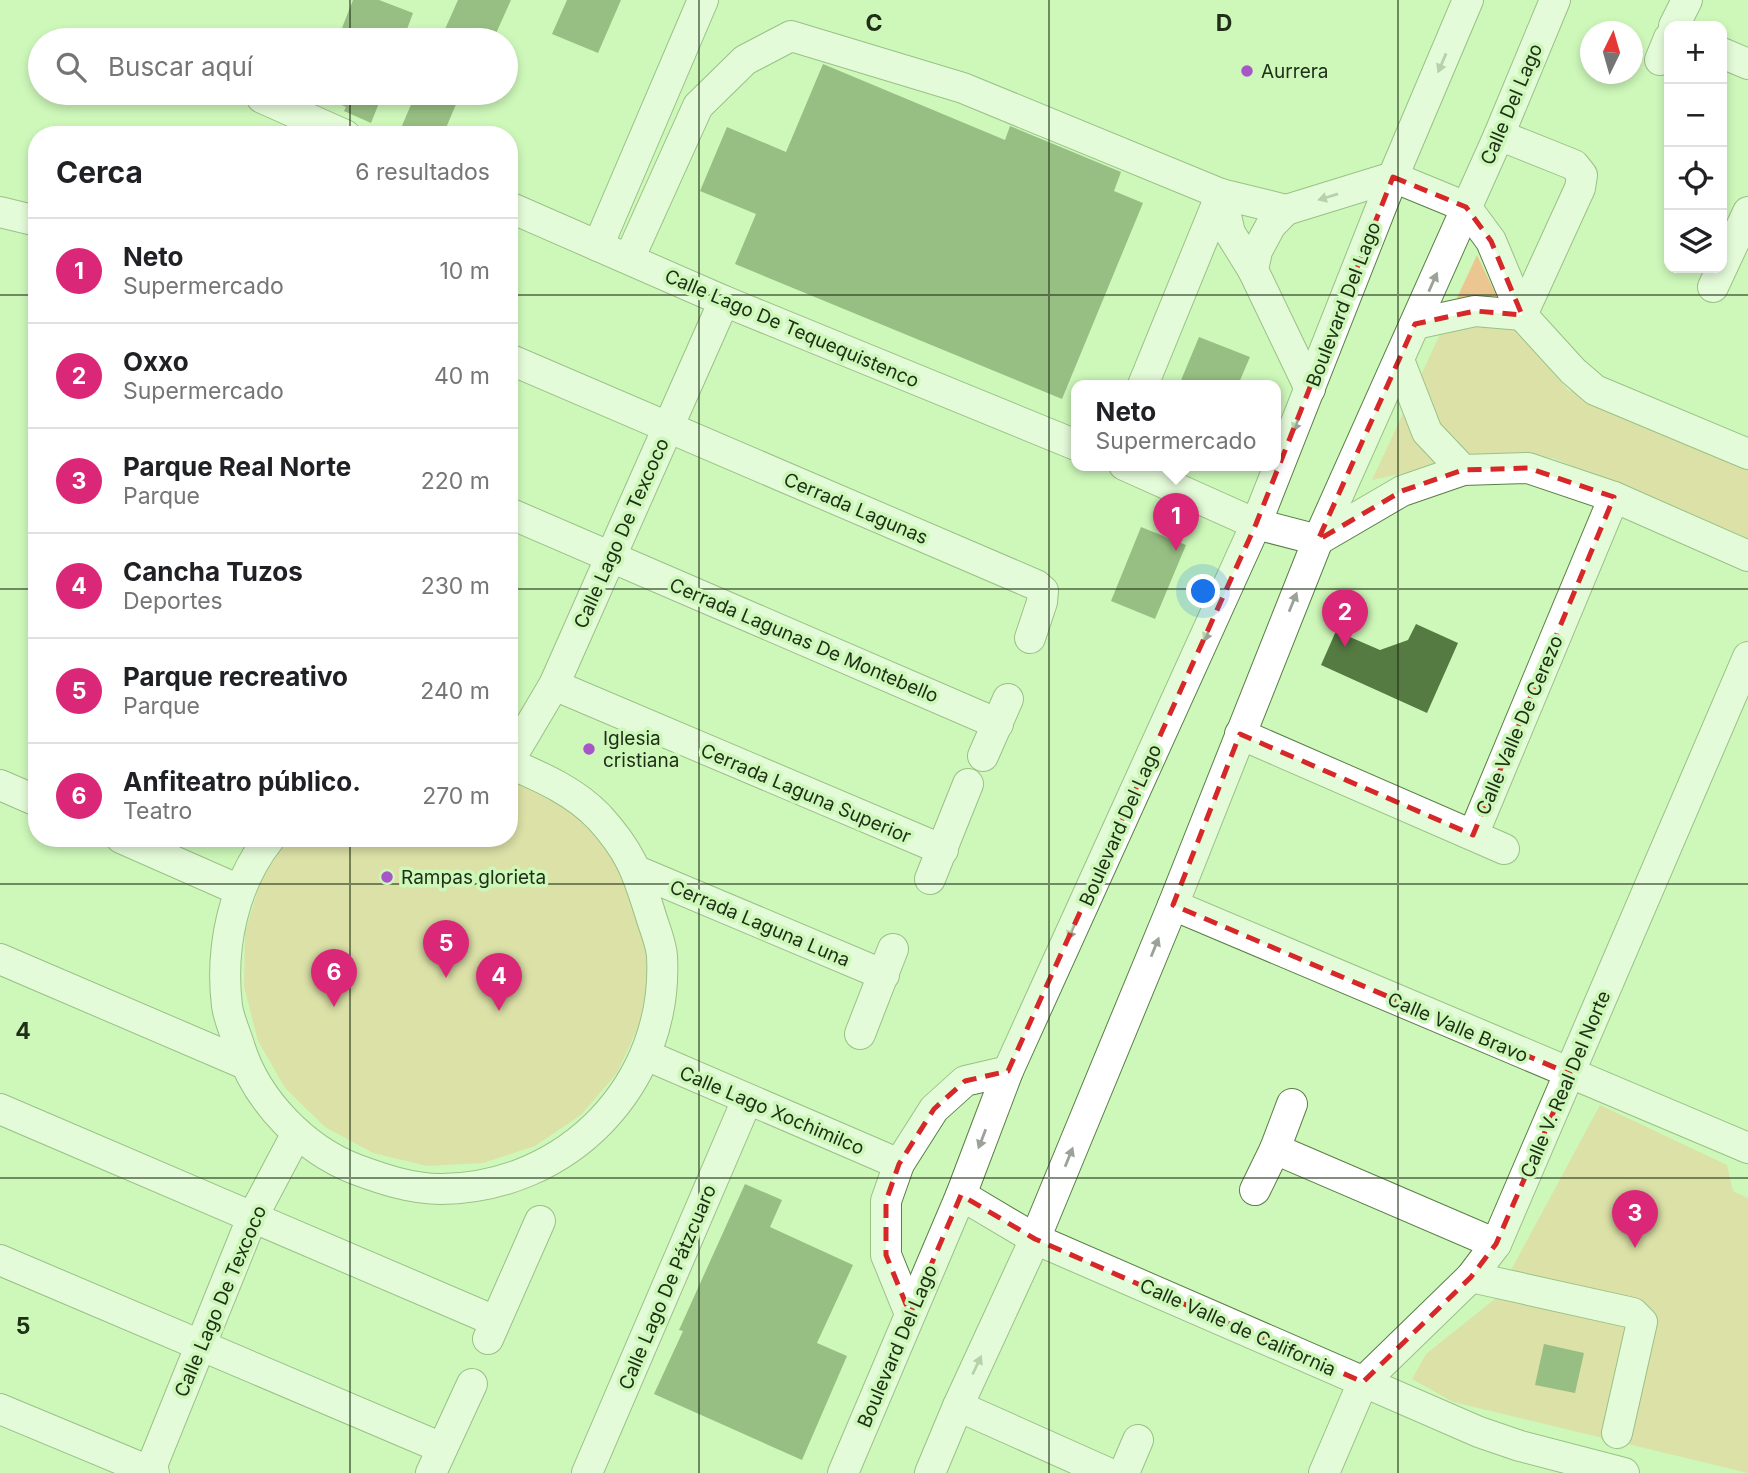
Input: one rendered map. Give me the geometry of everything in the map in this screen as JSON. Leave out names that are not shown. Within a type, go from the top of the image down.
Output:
[{"type":"street","points":[[598,246],[703,0]]},
{"type":"street","points":[[1393,177],[1468,0]]},
{"type":"street","name":"Calle Del Lago","points":[[1466,207],[1555,0]]},
{"type":"street","points":[[1677,21],[1686,0]]},
{"type":"street","points":[[629,259],[698,106],[745,60],[791,36],[963,88],[1221,194],[1286,210]]},
{"type":"street","points":[[1727,55],[1748,64]]},
{"type":"street","points":[[278,105],[325,126]]},
{"type":"street","points":[[1499,135],[1574,166],[1582,175],[1580,188],[1522,315]]},
{"type":"street","points":[[1253,270],[1257,251],[1271,225],[1286,210],[1393,177],[1466,207],[1491,241],[1522,315],[1573,371],[1595,390],[1748,454]]},
{"type":"street","name":"Boulevard Del Lago","points":[[1281,462],[1393,177]]},
{"type":"street","points":[[1221,194],[1230,233],[1253,270],[1310,389]]},
{"type":"street","points":[[1145,380],[1221,194]]},
{"type":"street","points":[[930,1473],[1035,1239],[1173,905],[1318,540],[1466,207]]},
{"type":"street","name":"Calle Lago De Tequequistenco","points":[[518,211],[724,301],[1071,443]]},
{"type":"street","points":[[0,212],[28,219]]},
{"type":"street","points":[[1713,287],[1740,249],[1748,212]]},
{"type":"street","name":"Calle Lago De Texcoco","points":[[518,747],[554,685],[724,301]]},
{"type":"street","points":[[1415,324],[1475,311],[1522,315]]},
{"type":"street","points":[[1399,360],[1427,432],[1463,470]]},
{"type":"street","name":"Cerrada Lagunas","points":[[518,363],[667,429],[1036,584],[1042,591],[1042,602],[1030,638]]},
{"type":"street","points":[[1137,471],[1256,524],[1318,540],[1402,491],[1463,470],[1528,468],[1614,497],[1748,556]]},
{"type":"street","name":"Boulevard Del Lago","points":[[844,1473],[961,1195],[1008,1071],[1256,524],[1277,471]]},
{"type":"street","name":"Calle Valle De Cerezo","points":[[1240,734],[1473,835],[1614,497]]},
{"type":"street","name":"Cerrada Lagunas De Montebello","points":[[518,517],[1003,712],[983,756]]},
{"type":"street","name":"Calle V. Real Del Norte","points":[[1324,1473],[1363,1381],[1471,1277],[1496,1244],[1748,657]]},
{"type":"street","name":"Cerrada Laguna Superior","points":[[554,685],[943,850]]},
{"type":"street","points":[[265,847],[240,890],[225,948],[227,1007],[245,1064],[268,1101],[297,1133],[339,1163],[388,1182],[440,1189],[491,1184],[541,1167],[584,1138],[620,1100],[646,1055],[660,1005],[662,954],[630,856],[597,815],[556,784],[518,766]]},
{"type":"street","points":[[930,879],[968,784]]},
{"type":"street","points":[[0,785],[28,797]]},
{"type":"street","points":[[1473,835],[1504,849]]},
{"type":"street","points":[[142,847],[240,890]]},
{"type":"street","name":"Cerrada Laguna Luna","points":[[637,871],[889,962],[860,1034]]},
{"type":"street","name":"Calle Valle Bravo","points":[[1173,905],[1747,1151]]},
{"type":"street","points":[[0,959],[245,1064]]},
{"type":"street","name":"Calle Lago Xochimilco","points":[[646,1055],[899,1164]]},
{"type":"street","points":[[910,1314],[886,1255],[886,1201],[899,1164],[934,1109],[965,1081],[1008,1071]]},
{"type":"street","name":"Calle Lago De Pátzcuaro","points":[[586,1473],[747,1100]]},
{"type":"street","points":[[1255,1190],[1275,1149],[1292,1104]]},
{"type":"street","points":[[0,1109],[252,1218],[492,1330],[540,1222]]},
{"type":"street","name":"Calle Lago De Texcoco","points":[[151,1472],[252,1218],[297,1133]]},
{"type":"street","points":[[1275,1149],[1496,1244]]},
{"type":"street","name":"Calle Valle de California","points":[[961,1195],[1035,1239],[1479,1432],[1520,1446],[1624,1473]]},
{"type":"street","points":[[0,1260],[201,1345],[437,1460],[472,1384]]},
{"type":"street","points":[[1471,1277],[1633,1314],[1642,1322],[1617,1433]]},
{"type":"street","points":[[958,1406],[1108,1473]]},
{"type":"street","points":[[0,1409],[151,1472]]},
{"type":"street","points":[[1124,1473],[1138,1440]]},
{"type":"highlighted area","points":[[1393,177],[1466,207],[1491,241],[1522,315],[1475,311],[1415,324],[1318,540],[1402,491],[1463,470],[1528,468],[1614,497],[1473,835],[1240,734],[1173,905],[1570,1074],[1496,1244],[1471,1277],[1363,1382],[1035,1239],[961,1195],[910,1314],[886,1255],[886,1201],[899,1164],[934,1109],[965,1081],[1008,1071],[1256,524]]},
{"type":"shaded area","points":[[1477,255],[1511,326],[1568,390],[1748,466],[1748,539],[1553,458],[1489,455],[1372,480]]},
{"type":"shaded area","points":[[518,779],[588,820],[621,863],[643,914],[649,969],[640,1023],[617,1073],[581,1115],[535,1146],[483,1163],[427,1166],[373,1153],[325,1127],[285,1088],[258,1041],[244,987],[245,932],[261,880],[282,847],[518,847]]},
{"type":"shaded area","points":[[1600,1105],[1727,1165],[1733,1191],[1748,1198],[1748,1473],[1453,1402],[1412,1379],[1426,1354],[1496,1298]]},
{"type":"building","points":[[353,0],[379,0],[413,13],[407,28],[342,28]]},
{"type":"building","points":[[458,0],[511,0],[498,28],[445,28]]},
{"type":"building","points":[[567,0],[621,0],[598,53],[552,34]]},
{"type":"building","points":[[823,64],[1005,140],[1010,126],[1121,172],[1114,191],[1143,203],[1062,399],[735,264],[756,214],[700,191],[727,127],[786,152]]},
{"type":"building","points":[[341,105],[378,105],[371,123],[344,111],[346,107]]},
{"type":"building","points":[[411,105],[456,105],[447,126],[402,126]]},
{"type":"building","points":[[1199,337],[1250,357],[1240,380],[1181,380]]},
{"type":"building","points":[[1141,527],[1186,545],[1155,619],[1111,601]]},
{"type":"building","points":[[1416,624],[1458,643],[1427,713],[1321,665],[1336,631],[1380,650],[1408,640]]},
{"type":"building","points":[[745,1184],[782,1200],[770,1227],[853,1265],[817,1343],[847,1356],[802,1460],[654,1394],[683,1331],[679,1330]]},
{"type":"building","points":[[1544,1344],[1584,1353],[1575,1393],[1535,1385]]},
{"type":"place","name":"Aurrera","points":[[1247,71]]},
{"type":"place","name":"Neto","points":[[1176,551]]},
{"type":"place","name":"Oxxo","points":[[1345,647]]},
{"type":"place","name":"Iglesia cristiana","points":[[589,749]]},
{"type":"place","name":"Rampas glorieta","points":[[387,877]]},
{"type":"place","name":"Parque recreativo","points":[[446,978]]},
{"type":"place","name":"Anfiteatro público.","points":[[334,1007]]},
{"type":"place","name":"Cancha Tuzos","points":[[499,1011]]},
{"type":"place","name":"Parque Real Norte","points":[[1635,1248]]}]
